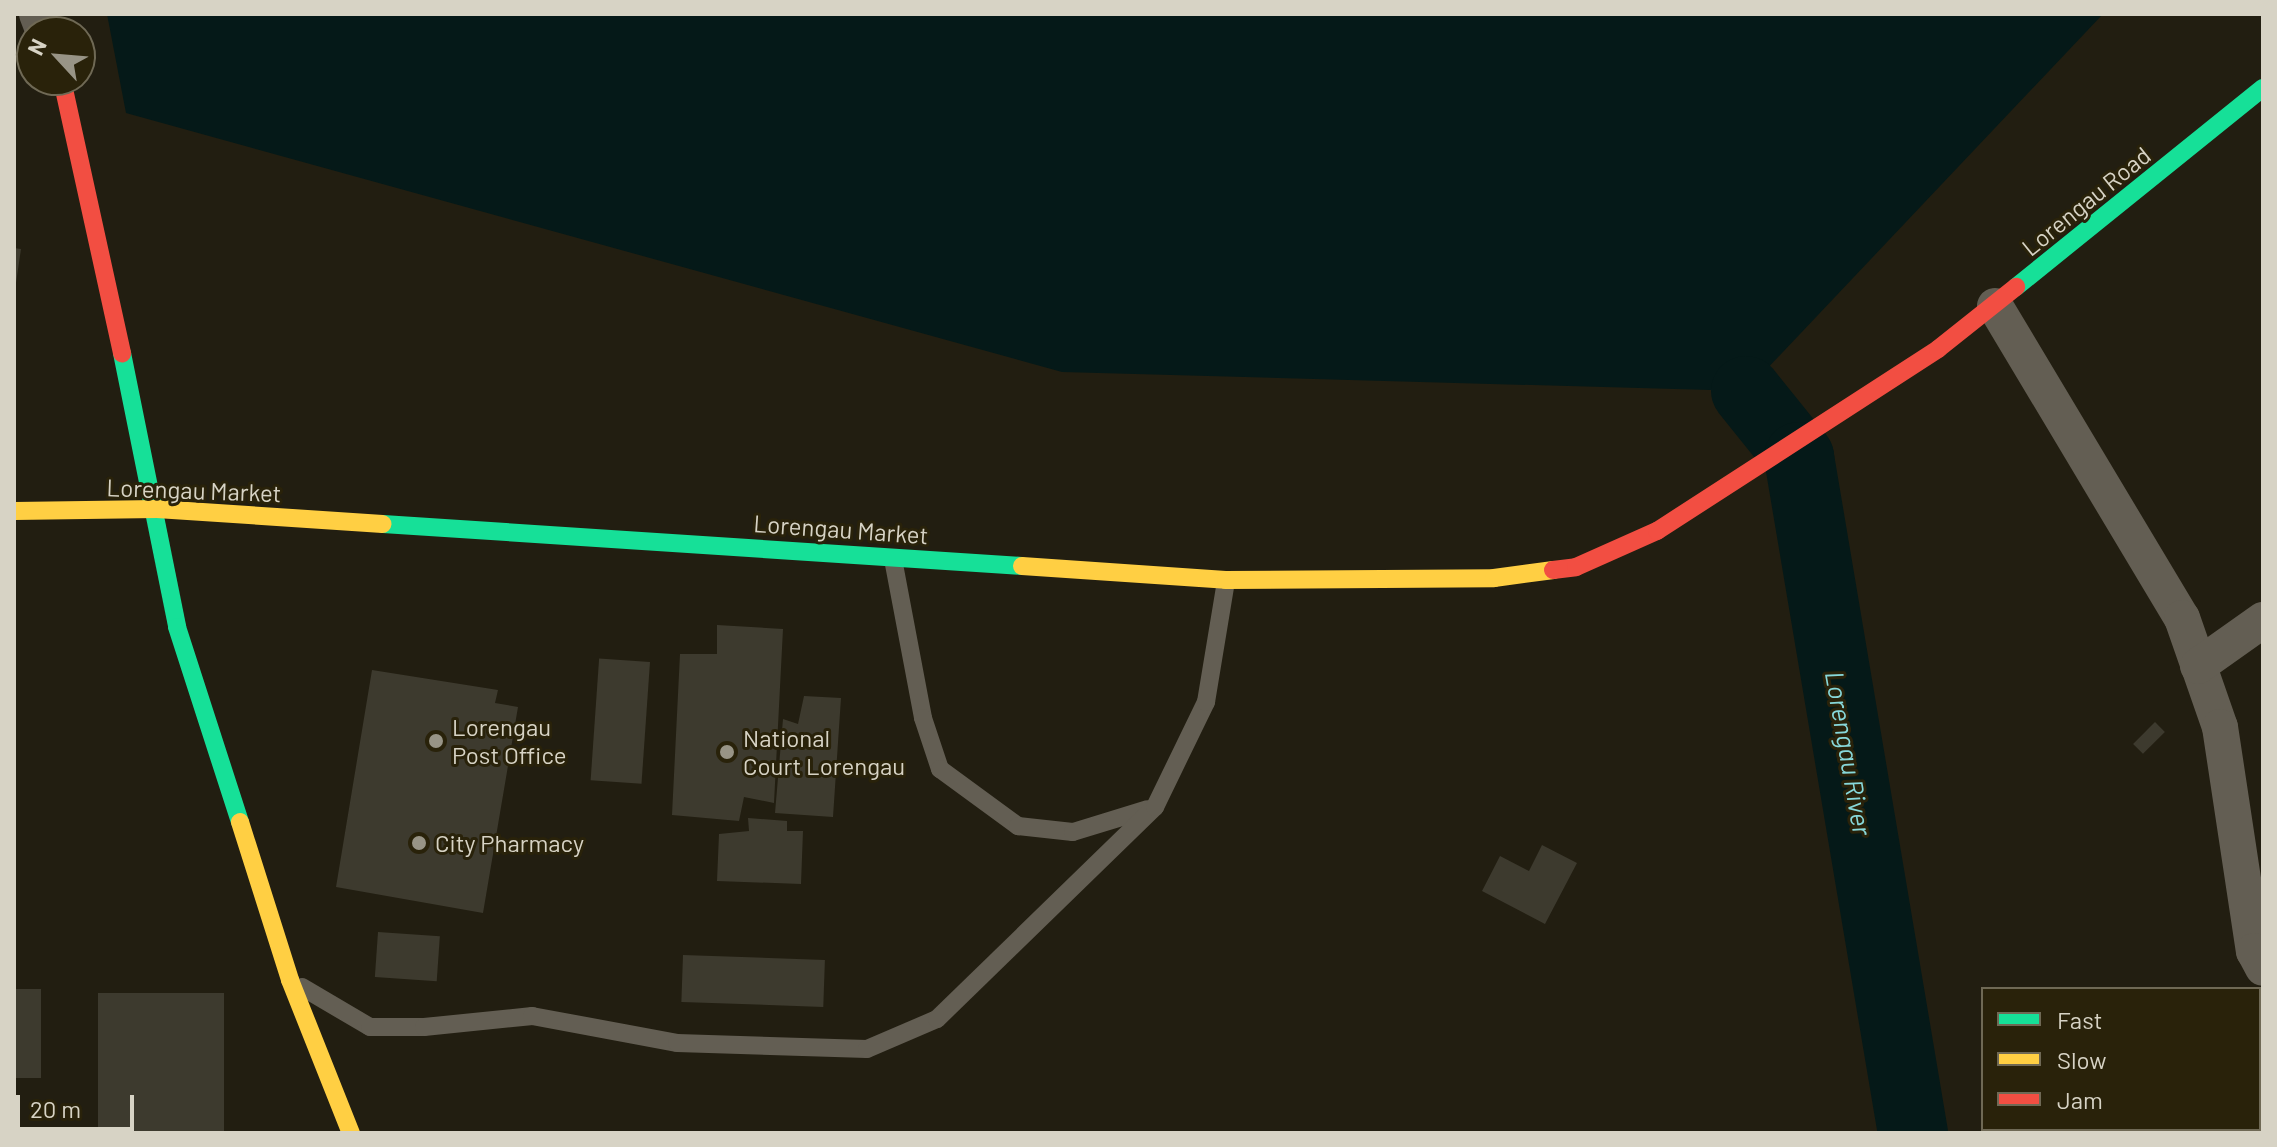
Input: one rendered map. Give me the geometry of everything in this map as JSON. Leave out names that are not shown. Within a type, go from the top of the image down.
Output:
[{"type":"main road","name":"Lorengau Road","points":[[1657,531],[1938,349],[2263,88]]},
{"type":"main road","points":[[66,96],[157,509],[177,627],[290,980],[351,1133]]},
{"type":"main road","name":"Lorengau Market","points":[[14,511],[157,509],[1226,580],[1494,578],[1576,567],[1657,531]]},
{"type":"street","points":[[1995,306],[2182,618],[2220,727],[2254,951],[2263,968]]},
{"type":"street","points":[[2198,666],[2263,620]]},
{"type":"lane","points":[[893,556],[923,718],[940,769],[1018,826],[1073,832],[1155,807]]},
{"type":"lane","points":[[290,980],[370,1027],[424,1027],[532,1016],[677,1043],[867,1049],[937,1019],[1155,807],[1206,702],[1226,580]]},
{"type":"shaded area","points":[[107,14],[2103,14],[1746,391],[1062,372],[126,113]]},
{"type":"building","points":[[14,248],[21,249],[16,283],[14,283]]},
{"type":"building","points":[[717,625],[783,629],[774,803],[744,797],[739,821],[672,815],[680,654],[717,654]]},
{"type":"building","points":[[599,658],[650,662],[641,784],[591,780]]},
{"type":"building","points":[[372,670],[498,690],[495,703],[518,707],[483,913],[336,887]]},
{"type":"building","points":[[804,696],[841,698],[833,817],[775,813],[783,719],[798,724]]},
{"type":"building","points":[[2155,722],[2165,732],[2143,754],[2133,744]]},
{"type":"building","points":[[748,818],[787,821],[787,831],[803,831],[801,884],[717,881],[719,834],[749,831]]},
{"type":"building","points":[[1542,845],[1577,863],[1545,924],[1482,891],[1500,856],[1529,871]]},
{"type":"building","points":[[378,932],[440,936],[437,981],[375,977]]},
{"type":"building","points":[[683,955],[825,960],[823,1007],[681,1002]]},
{"type":"building","points":[[14,989],[41,989],[41,1078],[14,1078]]},
{"type":"building","points":[[98,993],[224,993],[224,1133],[98,1133]]},
{"type":"waterway","name":"Lorengau River","points":[[1746,391],[1799,457],[1913,1133]]},
{"type":"traffic: fast","points":[[2016,287],[2263,88]]},
{"type":"traffic: fast","points":[[122,353],[177,627],[240,822]]},
{"type":"traffic: fast","points":[[383,524],[1022,566]]},
{"type":"traffic: slow","points":[[14,511],[157,509],[383,524]]},
{"type":"traffic: slow","points":[[1022,566],[1226,580],[1494,578],[1553,570]]},
{"type":"traffic: slow","points":[[240,822],[290,980],[351,1133]]},
{"type":"traffic: jam","points":[[66,96],[122,353]]},
{"type":"traffic: jam","points":[[1553,570],[1576,567],[1657,531],[1938,349],[2016,287]]},
{"type":"place","name":"Lorengau Post Office","points":[[436,741]]},
{"type":"place","name":"National Court Lorengau","points":[[727,752]]},
{"type":"place","name":"City Pharmacy","points":[[419,843]]}]
